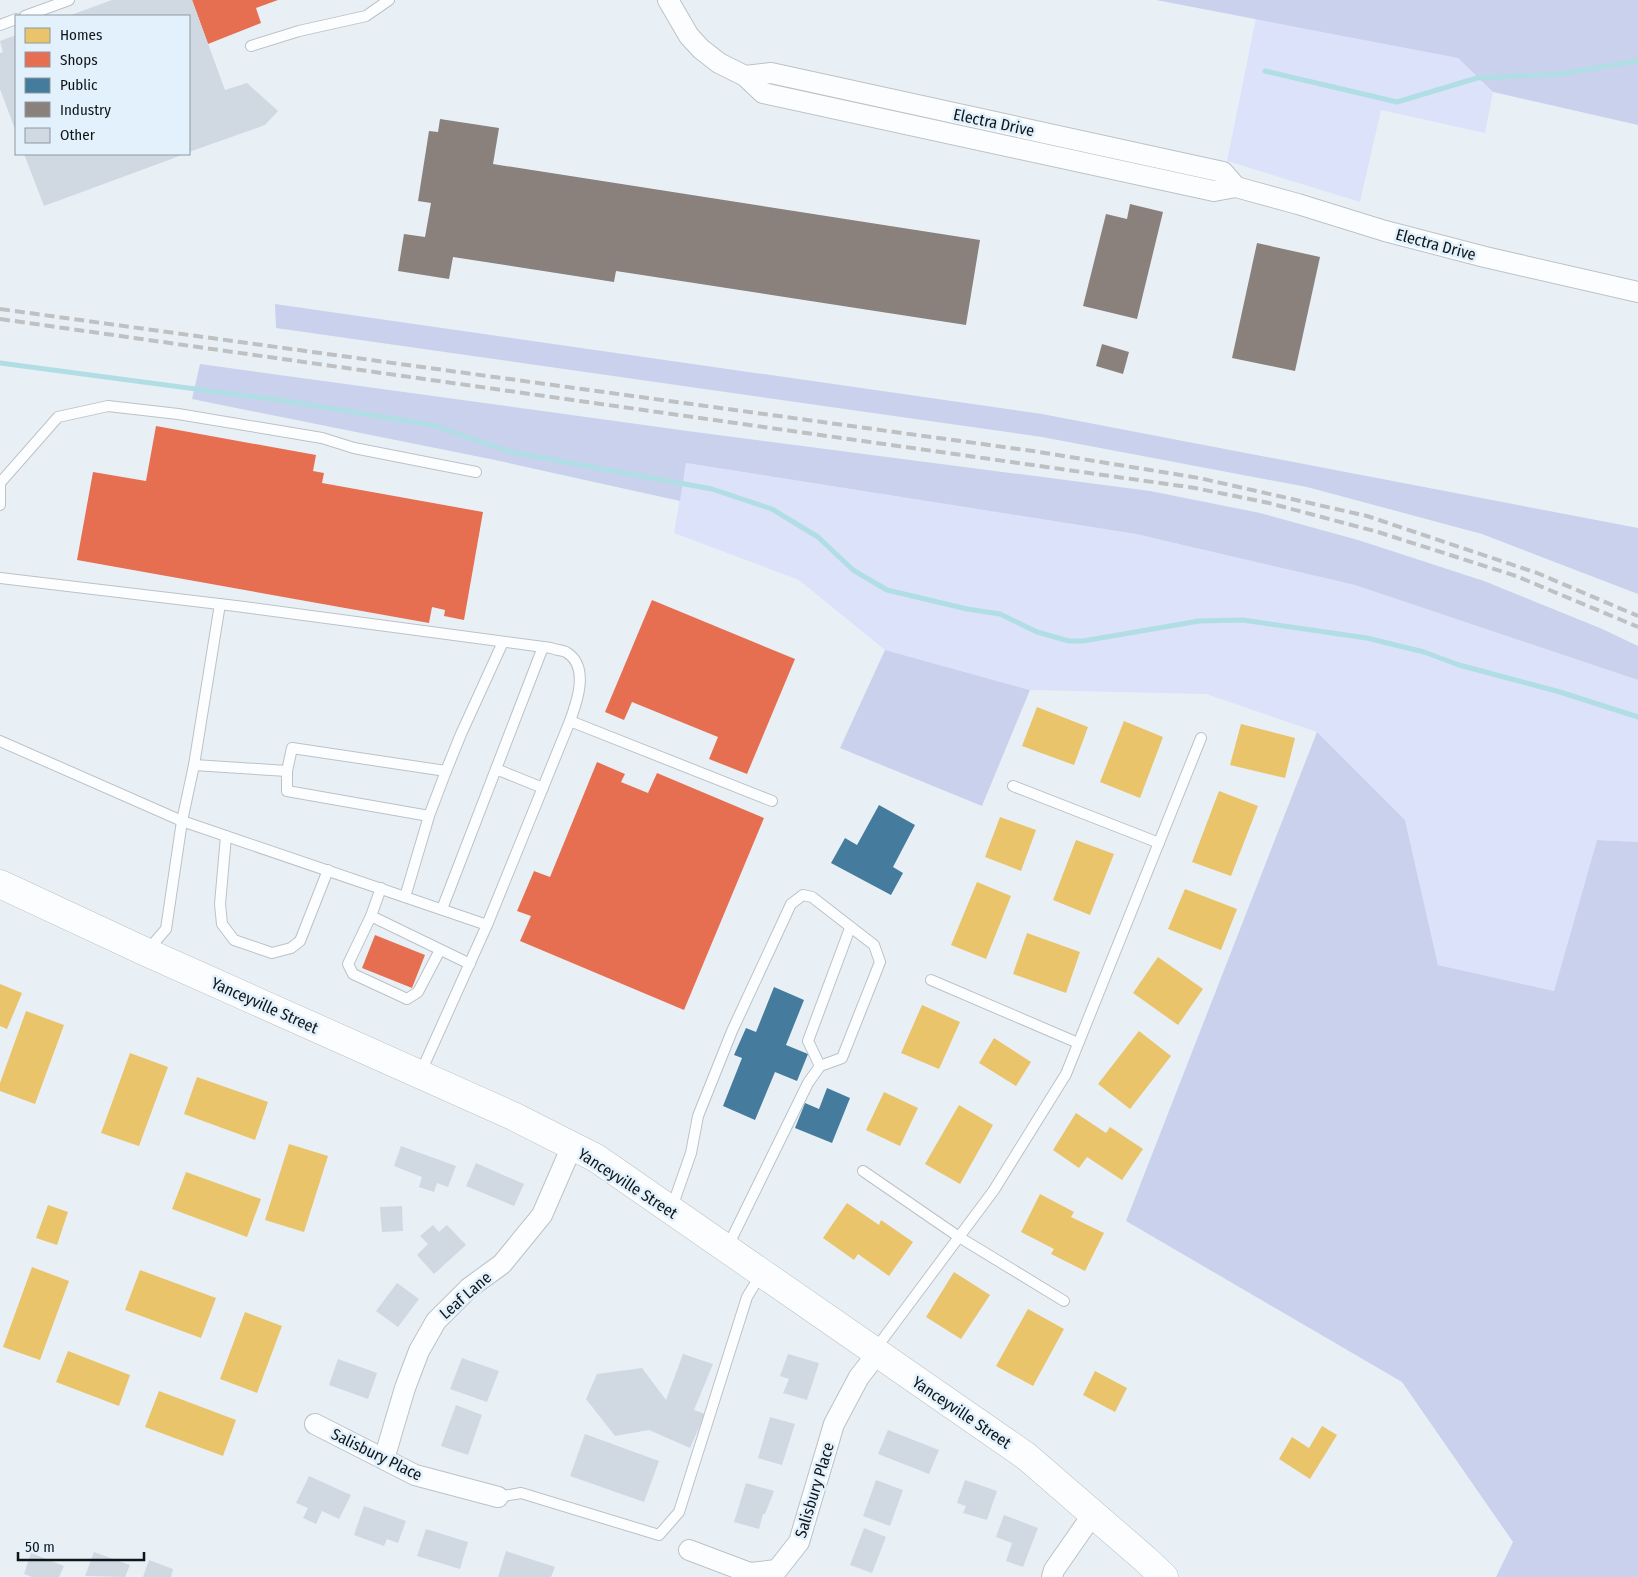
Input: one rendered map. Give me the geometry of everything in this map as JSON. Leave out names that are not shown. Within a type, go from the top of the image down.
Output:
[{"type":"main road","name":"Yanceyville Street","points":[[0,884],[146,952],[513,1116],[596,1158],[1026,1456],[1164,1577]]},
{"type":"street","name":"Electra Drive","points":[[668,0],[688,36],[719,63],[745,76],[762,94],[1214,191],[1236,187],[1384,231],[1485,257],[1638,292]]},
{"type":"street","name":"Electra Drive","points":[[745,76],[771,73],[1223,172],[1236,187]]},
{"type":"street","name":"Leaf Lane","points":[[384,1459],[405,1388],[419,1351],[436,1321],[469,1288],[502,1264],[542,1215],[572,1146]]},
{"type":"street","name":"Salisbury Place","points":[[689,1550],[750,1572],[777,1570],[800,1542],[834,1424],[859,1377],[875,1353]]},
{"type":"street","name":"Salisbury Place","points":[[315,1424],[414,1475],[498,1497]]},
{"type":"street","points":[[1052,1577],[1054,1570],[1093,1514]]},
{"type":"lane","points":[[28,15],[69,0]]},
{"type":"lane","points":[[251,46],[299,31],[366,16],[389,0]]},
{"type":"lane","points":[[0,25],[15,20]]},
{"type":"lane","points":[[1053,157],[1057,136]]},
{"type":"lane","points":[[0,505],[0,483],[58,417],[108,406],[178,414],[322,438],[354,448],[476,472]]},
{"type":"lane","points":[[0,578],[220,604],[543,647],[566,652],[576,662],[580,678],[578,699],[570,721],[487,925],[420,1075]]},
{"type":"lane","points":[[146,952],[166,929],[182,821],[194,765],[220,604]]},
{"type":"lane","points":[[405,897],[429,816],[446,771],[503,642]]},
{"type":"lane","points":[[442,909],[543,647]]},
{"type":"lane","points":[[570,721],[772,801]]},
{"type":"lane","points":[[875,1353],[994,1190],[1066,1074],[1201,738]]},
{"type":"lane","points":[[0,741],[182,821],[487,925]]},
{"type":"lane","points":[[429,816],[287,791],[287,771],[292,748],[446,771]]},
{"type":"lane","points":[[194,765],[287,771]]},
{"type":"lane","points":[[496,769],[543,788]]},
{"type":"lane","points":[[1013,786],[1159,843]]},
{"type":"lane","points":[[226,836],[220,904],[222,924],[234,940],[272,953],[291,948],[300,941],[328,870]]},
{"type":"lane","points":[[381,888],[371,916],[348,964],[353,974],[407,999],[418,992],[440,950]]},
{"type":"lane","points":[[671,1210],[691,1153],[698,1116],[732,1031],[791,904],[803,895],[812,897],[874,945],[880,962],[842,1058],[820,1066],[808,1083],[727,1249]]},
{"type":"lane","points":[[371,916],[470,964]]},
{"type":"lane","points":[[820,1066],[808,1041],[850,928]]},
{"type":"lane","points":[[931,980],[1078,1043]]},
{"type":"lane","points":[[863,1171],[958,1237],[1064,1301]]},
{"type":"lane","points":[[498,1497],[521,1493],[658,1535],[679,1512],[747,1297],[762,1274]]},
{"type":"shaded area","points":[[1156,0],[1638,0],[1638,125],[1493,92],[1458,58]]},
{"type":"shaded area","points":[[1256,18],[1458,58],[1493,92],[1485,133],[1381,110],[1360,202],[1227,161]]},
{"type":"shaded area","points":[[275,304],[1042,414],[1638,528],[1638,594],[1482,534],[1307,487],[1042,437],[276,328]]},
{"type":"shaded area","points":[[200,364],[695,432],[1150,491],[1260,513],[1358,540],[1484,581],[1600,628],[1638,646],[1638,680],[1355,585],[1136,534],[686,463],[680,501],[495,460],[192,399]]},
{"type":"shaded area","points":[[686,463],[1136,534],[1355,585],[1638,680],[1638,842],[1597,840],[1554,991],[1438,965],[1405,820],[1317,732],[1206,694],[1030,690],[885,650],[799,580],[674,533]]},
{"type":"shaded area","points":[[885,650],[1030,690],[982,806],[840,748]]},
{"type":"shaded area","points":[[1317,732],[1405,820],[1438,965],[1554,991],[1597,840],[1638,842],[1638,1577],[1496,1577],[1513,1542],[1402,1382],[1126,1221]]},
{"type":"building: Homes","points":[[1037,707],[1088,727],[1074,765],[1022,746]]},
{"type":"building: Homes","points":[[1124,721],[1163,737],[1140,798],[1100,782]]},
{"type":"building: Homes","points":[[1241,724],[1295,738],[1285,778],[1230,765]]},
{"type":"building: Homes","points":[[1219,791],[1258,806],[1231,876],[1192,862]]},
{"type":"building: Homes","points":[[1000,817],[1036,830],[1021,871],[985,857]]},
{"type":"building: Homes","points":[[1076,840],[1114,854],[1090,915],[1053,900]]},
{"type":"building: Homes","points":[[977,882],[1011,896],[986,959],[951,945]]},
{"type":"building: Homes","points":[[1185,889],[1237,909],[1221,950],[1168,929]]},
{"type":"building: Homes","points":[[1027,933],[1080,952],[1066,993],[1013,974]]},
{"type":"building: Homes","points":[[1158,957],[1203,989],[1178,1025],[1133,993]]},
{"type":"building: Homes","points":[[0,984],[22,993],[7,1029],[0,1026]]},
{"type":"building: Homes","points":[[922,1005],[960,1022],[939,1069],[901,1053]]},
{"type":"building: Homes","points":[[26,1011],[64,1025],[35,1104],[0,1091],[0,1083]]},
{"type":"building: Homes","points":[[1139,1031],[1171,1056],[1130,1109],[1098,1084]]},
{"type":"building: Homes","points":[[994,1038],[1031,1062],[1016,1086],[979,1063]]},
{"type":"building: Homes","points":[[130,1053],[168,1067],[139,1146],[101,1133]]},
{"type":"building: Homes","points":[[197,1077],[268,1102],[255,1140],[184,1114]]},
{"type":"building: Homes","points":[[884,1092],[918,1108],[900,1146],[866,1130]]},
{"type":"building: Homes","points":[[959,1105],[993,1125],[960,1184],[925,1164]]},
{"type":"building: Homes","points":[[1076,1113],[1106,1133],[1110,1127],[1143,1149],[1122,1180],[1087,1157],[1079,1168],[1053,1150]]},
{"type":"building: Homes","points":[[289,1144],[328,1156],[304,1232],[265,1220]]},
{"type":"building: Homes","points":[[186,1172],[261,1199],[247,1237],[172,1209]]},
{"type":"building: Homes","points":[[1040,1194],[1074,1212],[1071,1217],[1104,1233],[1085,1271],[1051,1254],[1054,1249],[1021,1232]]},
{"type":"building: Homes","points":[[847,1203],[879,1225],[881,1220],[913,1242],[889,1276],[858,1254],[854,1260],[823,1238]]},
{"type":"building: Homes","points":[[48,1205],[68,1212],[57,1245],[36,1238]]},
{"type":"building: Homes","points":[[32,1267],[69,1281],[40,1360],[3,1347]]},
{"type":"building: Homes","points":[[140,1270],[216,1298],[201,1338],[125,1310]]},
{"type":"building: Homes","points":[[954,1272],[990,1295],[961,1339],[926,1317]]},
{"type":"building: Homes","points":[[1028,1309],[1064,1329],[1033,1386],[996,1366]]},
{"type":"building: Homes","points":[[245,1312],[282,1326],[257,1393],[220,1379]]},
{"type":"building: Homes","points":[[68,1351],[130,1375],[119,1406],[56,1382]]},
{"type":"building: Homes","points":[[1095,1371],[1127,1388],[1115,1412],[1083,1395]]},
{"type":"building: Homes","points":[[159,1391],[236,1420],[223,1456],[145,1427]]},
{"type":"building: Homes","points":[[1322,1426],[1337,1435],[1310,1479],[1279,1459],[1292,1437],[1309,1448]]},
{"type":"building: Shops","points":[[192,0],[278,0],[256,8],[261,23],[208,44]]},
{"type":"building: Shops","points":[[156,426],[316,455],[313,471],[324,473],[322,483],[483,512],[464,620],[444,616],[445,610],[432,607],[429,623],[77,560],[93,472],[146,481]]},
{"type":"building: Shops","points":[[652,600],[795,659],[747,774],[709,759],[718,737],[632,702],[624,720],[605,712]]},
{"type":"building: Shops","points":[[597,762],[625,774],[621,782],[648,793],[657,773],[764,818],[684,1010],[520,941],[531,916],[517,911],[534,871],[550,877]]},
{"type":"building: Shops","points":[[375,935],[425,955],[412,988],[362,968]]},
{"type":"building: Public","points":[[879,805],[915,825],[893,867],[903,873],[891,895],[831,863],[845,838],[857,845]]},
{"type":"building: Public","points":[[774,987],[804,1000],[786,1045],[808,1054],[797,1081],[775,1072],[755,1120],[723,1106],[742,1058],[734,1055],[746,1028],[756,1032]]},
{"type":"building: Public","points":[[827,1088],[850,1098],[832,1143],[795,1128],[805,1103],[819,1109]]},
{"type":"building: Industry","points":[[440,119],[499,128],[493,164],[980,240],[966,325],[616,271],[614,282],[453,257],[449,279],[398,271],[404,234],[425,237],[431,203],[418,201],[429,131],[438,132]]},
{"type":"building: Industry","points":[[1130,204],[1163,212],[1137,319],[1083,306],[1106,214],[1127,219]]},
{"type":"building: Industry","points":[[1257,243],[1320,257],[1295,371],[1232,358]]},
{"type":"building: Industry","points":[[1102,344],[1129,352],[1123,374],[1096,366]]},
{"type":"building: Other","points":[[112,0],[192,0],[225,90],[247,83],[278,111],[265,125],[190,152],[190,15],[71,15]]},
{"type":"building: Other","points":[[15,35],[15,129],[0,89],[0,53],[3,52],[0,41]]},
{"type":"building: Other","points":[[24,155],[182,155],[44,206]]},
{"type":"building: Other","points":[[401,1146],[456,1166],[448,1187],[437,1183],[434,1192],[419,1187],[422,1177],[394,1166]]},
{"type":"building: Other","points":[[476,1163],[524,1184],[514,1206],[466,1186]]},
{"type":"building: Other","points":[[402,1206],[403,1231],[382,1232],[380,1207]]},
{"type":"building: Other","points":[[433,1225],[439,1232],[447,1225],[466,1245],[434,1274],[417,1255],[428,1244],[420,1236]]},
{"type":"building: Other","points":[[397,1283],[419,1299],[398,1327],[376,1311]]},
{"type":"building: Other","points":[[683,1354],[713,1364],[694,1410],[705,1414],[690,1448],[649,1430],[615,1436],[586,1399],[597,1374],[642,1368],[666,1400]]},
{"type":"building: Other","points":[[788,1354],[819,1363],[807,1400],[783,1393],[789,1379],[780,1376]]},
{"type":"building: Other","points":[[462,1358],[499,1371],[487,1402],[450,1389]]},
{"type":"building: Other","points":[[338,1359],[377,1373],[368,1399],[329,1385]]},
{"type":"building: Other","points":[[456,1405],[482,1415],[468,1455],[441,1446]]},
{"type":"building: Other","points":[[770,1417],[795,1424],[782,1465],[758,1458]]},
{"type":"building: Other","points":[[888,1430],[939,1450],[929,1474],[878,1454]]},
{"type":"building: Other","points":[[585,1434],[659,1461],[644,1502],[570,1476]]},
{"type":"building: Other","points":[[309,1476],[351,1495],[339,1519],[322,1511],[316,1524],[303,1518],[308,1508],[296,1503]]},
{"type":"building: Other","points":[[876,1480],[903,1490],[890,1526],[863,1516]]},
{"type":"building: Other","points":[[965,1480],[997,1491],[987,1520],[963,1513],[966,1506],[957,1503]]},
{"type":"building: Other","points":[[746,1483],[774,1491],[765,1514],[763,1514],[759,1529],[734,1522]]},
{"type":"building: Other","points":[[364,1506],[406,1521],[398,1543],[387,1539],[384,1546],[354,1535]]},
{"type":"building: Other","points":[[1004,1515],[1038,1528],[1023,1567],[1006,1561],[1012,1543],[996,1537]]},
{"type":"building: Other","points":[[864,1528],[886,1537],[872,1573],[850,1565]]},
{"type":"building: Other","points":[[426,1529],[468,1542],[460,1569],[417,1556]]},
{"type":"building: Other","points":[[506,1551],[555,1567],[551,1577],[498,1577]]},
{"type":"building: Other","points":[[94,1552],[130,1565],[125,1577],[85,1576]]},
{"type":"building: Other","points":[[31,1553],[64,1566],[59,1577],[32,1577],[24,1574]]},
{"type":"building: Other","points":[[149,1560],[173,1569],[171,1577],[143,1577]]},
{"type":"waterway","points":[[1265,71],[1397,102],[1477,78],[1559,74],[1638,61]]},
{"type":"waterway","points":[[0,363],[286,401],[432,425],[511,452],[712,489],[772,509],[818,537],[853,570],[887,590],[967,609],[1000,614],[1037,632],[1069,641],[1083,641],[1199,621],[1242,620],[1367,638],[1424,652],[1459,665],[1560,692],[1638,717]]},
{"type":"railway","points":[[0,309],[1033,451],[1199,478],[1367,516],[1537,573],[1638,616]]},
{"type":"railway","points":[[0,319],[1195,488],[1269,503],[1378,532],[1516,576],[1638,627]]}]
